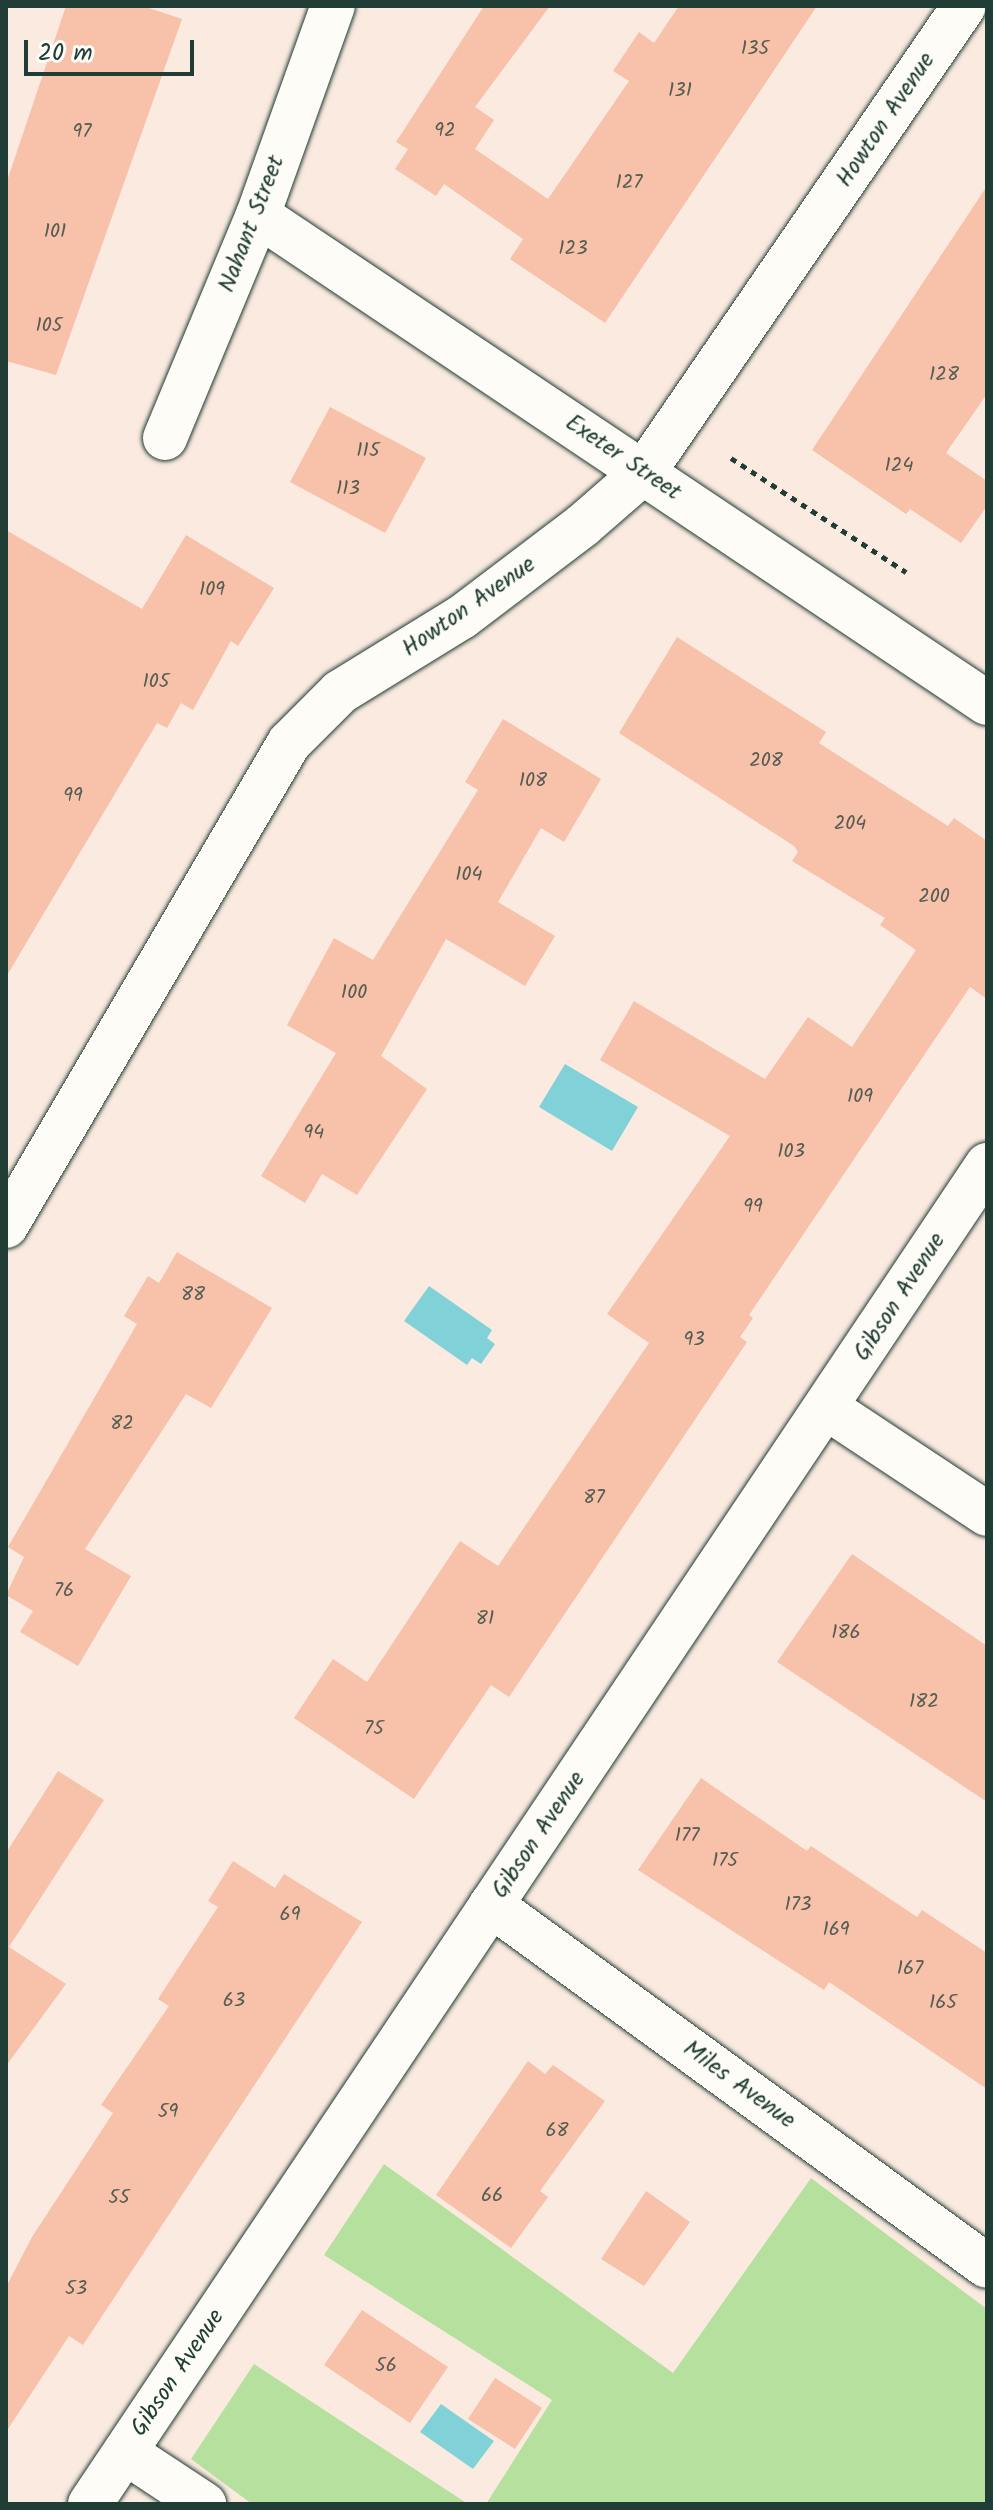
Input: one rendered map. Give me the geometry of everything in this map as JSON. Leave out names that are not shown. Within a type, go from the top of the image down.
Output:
[{"type":"street","name":"Nahant Street","points":[[165,438],[258,215],[333,6]]},
{"type":"street","name":"Howton Avenue","points":[[6,1226],[289,743],[340,692],[462,617],[582,526],[644,472],[964,6]]},
{"type":"street","name":"Exeter Street","points":[[258,215],[987,703]]},
{"type":"street","name":"Gibson Avenue","points":[[90,2504],[987,1165]]},
{"type":"street","points":[[827,1408],[987,1514]]},
{"type":"street","name":"Miles Avenue","points":[[491,1905],[987,2266]]},
{"type":"street","points":[[125,2452],[204,2504]]},
{"type":"path","points":[[731,458],[906,572]]},
{"type":"green space","points":[[384,2164],[673,2373],[811,2178],[987,2309],[987,2504],[486,2504],[552,2400],[324,2255]]},
{"type":"green space","points":[[254,2364],[468,2504],[252,2504],[191,2459]]},
{"type":"water","points":[[565,1064],[638,1107],[612,1151],[539,1107]]},
{"type":"water","points":[[429,1286],[492,1330],[487,1338],[495,1344],[481,1364],[472,1358],[467,1365],[404,1321]]},
{"type":"water","points":[[441,2404],[494,2441],[473,2469],[420,2432]]},
{"type":"building","points":[[66,6],[143,6],[182,19],[56,375],[6,361],[6,184]]},
{"type":"building","points":[[484,6],[550,6],[475,107],[494,120],[475,149],[548,199],[629,81],[613,71],[639,32],[654,43],[679,6],[817,6],[605,323],[510,259],[523,239],[444,184],[436,196],[395,169],[408,149],[396,142]]},
{"type":"building","points":[[987,186],[987,394],[946,453],[987,481],[987,506],[961,543],[910,509],[906,514],[812,450]]},
{"type":"building","points":[[330,407],[426,458],[385,533],[290,482]]},
{"type":"building","points":[[6,530],[142,609],[186,535],[274,588],[238,646],[231,641],[193,710],[181,703],[167,728],[157,723],[6,977]]},
{"type":"building","points":[[677,637],[826,732],[819,743],[948,826],[954,818],[987,841],[987,999],[970,987],[749,1315],[753,1318],[740,1337],[747,1342],[509,1697],[491,1685],[414,1799],[294,1718],[333,1659],[367,1682],[460,1541],[498,1566],[649,1343],[607,1314],[730,1136],[600,1060],[634,1001],[765,1079],[808,1017],[852,1047],[916,950],[880,925],[885,918],[792,861],[798,852],[794,846],[619,733]]},
{"type":"building","points":[[503,719],[601,779],[564,842],[541,828],[498,902],[555,936],[525,986],[446,939],[381,1056],[427,1089],[357,1195],[322,1174],[305,1203],[261,1176],[336,1053],[287,1025],[334,938],[373,960],[478,790],[465,782]]},
{"type":"building","points":[[177,1252],[272,1308],[211,1408],[186,1394],[85,1549],[131,1576],[78,1666],[20,1632],[33,1611],[6,1595],[24,1557],[8,1547],[137,1324],[124,1316],[148,1276],[159,1283]]},
{"type":"building","points":[[852,1554],[987,1646],[987,1802],[777,1662]]},
{"type":"building","points":[[58,1771],[104,1800],[9,1947],[66,1984],[6,2066],[6,1853]]},
{"type":"building","points":[[701,1778],[807,1851],[811,1846],[917,1917],[922,1910],[987,1953],[987,2089],[829,1982],[824,1990],[638,1870]]},
{"type":"building","points":[[233,1861],[275,1888],[284,1874],[362,1922],[83,2345],[69,2336],[6,2432],[6,2287],[32,2237],[113,2113],[101,2105],[169,2006],[158,1999],[218,1907],[208,1901]]},
{"type":"building","points":[[528,2061],[545,2074],[553,2065],[605,2101],[540,2191],[548,2197],[511,2248],[436,2195]]},
{"type":"building","points":[[646,2191],[690,2222],[644,2286],[601,2259]]},
{"type":"building","points":[[362,2310],[448,2367],[410,2423],[324,2365]]},
{"type":"building","points":[[495,2378],[542,2408],[515,2449],[468,2419]]}]
